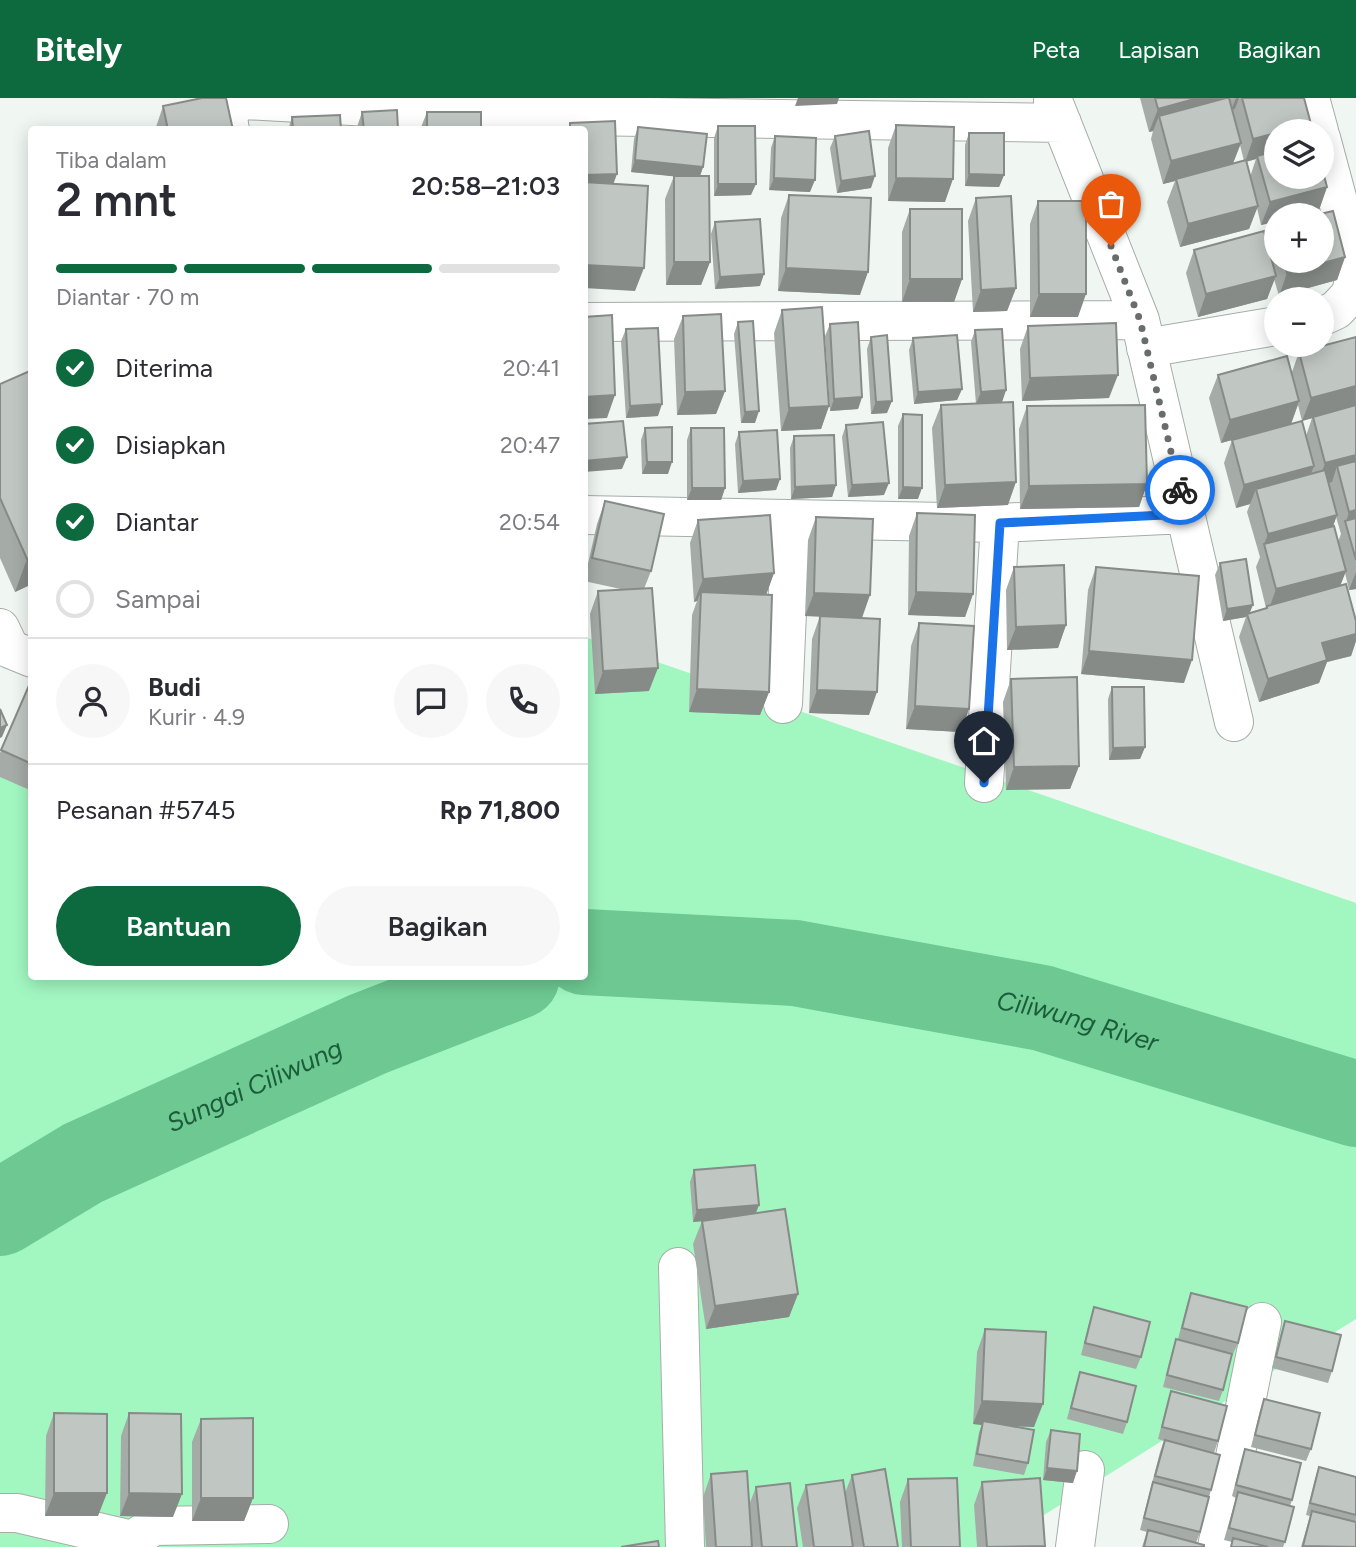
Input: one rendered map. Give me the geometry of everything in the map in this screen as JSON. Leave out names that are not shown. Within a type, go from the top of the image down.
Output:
[{"type":"street","points":[[1310,98],[1316,119]]},
{"type":"street","points":[[229,126],[228,118],[234,104],[245,100],[510,114],[1057,110],[1143,334],[1234,722]]},
{"type":"street","points":[[1334,186],[1356,268],[1354,304],[1334,311]]},
{"type":"street","points":[[588,322],[1143,334],[1264,327]]},
{"type":"street","points":[[588,515],[1000,523],[1185,514]]},
{"type":"street","points":[[783,704],[791,520]]},
{"type":"street","points":[[984,783],[1000,523]]},
{"type":"street","points":[[678,1267],[685,1547]]},
{"type":"street","points":[[1217,1547],[1262,1322]]},
{"type":"street","points":[[1075,1547],[1085,1470]]},
{"type":"street","points":[[0,1513],[17,1513],[132,1543],[154,1526],[269,1524]]},
{"type":"green space","points":[[588,638],[1356,903],[1356,1319],[993,1547],[0,1547],[0,755],[28,748],[28,980],[588,980]]},
{"type":"building","points":[[202,98],[226,98],[232,126],[167,126],[163,106]]},
{"type":"building","points":[[1155,98],[1198,98],[1158,109]]},
{"type":"building","points":[[1229,98],[1241,143],[1171,161],[1159,116]]},
{"type":"building","points":[[1242,98],[1304,98],[1310,119],[1264,119],[1264,136],[1253,139]]},
{"type":"building","points":[[397,110],[398,126],[364,126],[362,112]]},
{"type":"building","points":[[427,112],[481,112],[481,126],[427,126]]},
{"type":"building","points":[[340,115],[341,126],[293,126],[292,117]]},
{"type":"building","points":[[615,121],[617,174],[588,175],[588,126],[570,126],[570,123]]},
{"type":"building","points":[[896,125],[954,127],[953,179],[896,178]]},
{"type":"building","points":[[718,126],[755,126],[756,184],[718,184]]},
{"type":"building","points":[[638,127],[707,134],[703,167],[635,160]]},
{"type":"building","points":[[869,131],[875,176],[841,181],[835,136]]},
{"type":"building","points":[[969,133],[1004,133],[1004,175],[969,174]]},
{"type":"building","points":[[775,136],[816,138],[815,180],[774,178]]},
{"type":"building","points":[[1264,154],[1264,181],[1257,156]]},
{"type":"building","points":[[1246,160],[1258,206],[1188,224],[1176,179]]},
{"type":"building","points":[[674,176],[709,176],[710,262],[674,262]]},
{"type":"building","points":[[588,182],[648,186],[644,268],[588,265]]},
{"type":"building","points":[[1266,189],[1319,189],[1270,202]]},
{"type":"building","points":[[789,195],[871,198],[868,272],[786,268]]},
{"type":"building","points":[[1011,196],[1016,288],[981,290],[976,198]]},
{"type":"building","points":[[1038,201],[1086,201],[1086,294],[1039,294]]},
{"type":"building","points":[[910,209],[962,209],[962,279],[910,279]]},
{"type":"building","points":[[1334,215],[1345,257],[1334,260]]},
{"type":"building","points":[[760,219],[764,274],[720,277],[715,222]]},
{"type":"building","points":[[1264,231],[1264,273],[1275,273],[1276,276],[1206,294],[1194,250]]},
{"type":"building","points":[[822,307],[829,406],[789,408],[782,310]]},
{"type":"building","points":[[721,314],[725,391],[685,392],[683,316]]},
{"type":"building","points":[[612,315],[615,395],[588,397],[588,317]]},
{"type":"building","points":[[753,321],[759,411],[745,412],[738,322]]},
{"type":"building","points":[[858,322],[862,397],[834,399],[830,324]]},
{"type":"building","points":[[1116,323],[1118,375],[1030,378],[1028,326]]},
{"type":"building","points":[[658,328],[662,404],[630,406],[626,329]]},
{"type":"building","points":[[1002,329],[1006,390],[981,392],[975,330]]},
{"type":"building","points":[[887,335],[892,401],[876,402],[871,337]]},
{"type":"building","points":[[957,335],[962,389],[918,392],[913,338]]},
{"type":"building","points":[[1356,337],[1356,386],[1311,398],[1300,357],[1334,357],[1334,343]]},
{"type":"building","points":[[1287,357],[1299,401],[1230,420],[1218,375]]},
{"type":"building","points":[[28,372],[27,559],[0,498],[0,384]]},
{"type":"building","points":[[1013,402],[1016,482],[945,485],[941,405]]},
{"type":"building","points":[[1145,405],[1147,484],[1029,486],[1027,406]]},
{"type":"building","points":[[1356,405],[1356,455],[1325,463],[1313,417]]},
{"type":"building","points":[[903,414],[922,415],[922,488],[903,487]]},
{"type":"building","points":[[623,421],[627,457],[588,461],[588,424]]},
{"type":"building","points":[[1302,421],[1314,466],[1244,485],[1232,440]]},
{"type":"building","points":[[883,422],[889,483],[852,485],[846,425]]},
{"type":"building","points":[[672,427],[672,462],[647,462],[645,428]]},
{"type":"building","points":[[691,428],[724,428],[725,488],[692,488]]},
{"type":"building","points":[[777,430],[780,479],[743,481],[739,432]]},
{"type":"building","points":[[834,435],[836,485],[795,487],[794,436]]},
{"type":"building","points":[[1356,461],[1356,510],[1349,512],[1337,466]]},
{"type":"building","points":[[1325,470],[1337,515],[1268,534],[1256,489]]},
{"type":"building","points":[[605,501],[664,514],[651,571],[592,558]]},
{"type":"building","points":[[917,513],[975,515],[973,594],[916,592]]},
{"type":"building","points":[[770,515],[774,573],[703,579],[698,520]]},
{"type":"building","points":[[816,517],[873,519],[870,595],[814,593]]},
{"type":"building","points":[[1356,518],[1356,560],[1345,521]]},
{"type":"building","points":[[1334,526],[1346,571],[1276,589],[1264,544]]},
{"type":"building","points":[[1246,559],[1253,605],[1227,609],[1220,563]]},
{"type":"building","points":[[1064,565],[1066,625],[1016,627],[1014,567]]},
{"type":"building","points":[[1096,567],[1199,576],[1192,660],[1089,651]]},
{"type":"building","points":[[1346,584],[1356,621],[1356,634],[1322,643],[1327,660],[1268,679],[1247,614]]},
{"type":"building","points":[[652,588],[658,668],[603,671],[598,591]]},
{"type":"building","points":[[701,592],[772,595],[769,692],[697,689]]},
{"type":"building","points":[[820,616],[880,619],[877,692],[817,690]]},
{"type":"building","points":[[919,623],[974,626],[969,709],[915,706]]},
{"type":"building","points":[[1077,677],[1079,766],[1014,767],[1011,679]]},
{"type":"building","points":[[1112,687],[1144,687],[1145,747],[1113,748]]},
{"type":"building","points":[[28,688],[28,762],[1,750]]},
{"type":"building","points":[[0,709],[7,725],[0,728]]},
{"type":"building","points":[[755,1165],[759,1205],[697,1210],[694,1170]]},
{"type":"building","points":[[785,1209],[798,1294],[715,1306],[702,1221]]},
{"type":"building","points":[[1191,1293],[1247,1307],[1238,1343],[1182,1328]]},
{"type":"building","points":[[1094,1307],[1150,1322],[1141,1357],[1085,1343]]},
{"type":"building","points":[[1285,1321],[1341,1335],[1332,1371],[1276,1357]]},
{"type":"building","points":[[985,1329],[1046,1332],[1043,1404],[982,1401]]},
{"type":"building","points":[[1176,1339],[1232,1354],[1223,1390],[1167,1375]]},
{"type":"building","points":[[1080,1372],[1136,1386],[1127,1422],[1071,1408]]},
{"type":"building","points":[[1171,1391],[1227,1406],[1218,1441],[1162,1427]]},
{"type":"building","points":[[1264,1399],[1320,1413],[1311,1449],[1255,1435]]},
{"type":"building","points":[[54,1413],[107,1414],[107,1493],[54,1493]]},
{"type":"building","points":[[129,1413],[181,1414],[182,1494],[129,1493]]},
{"type":"building","points":[[253,1418],[253,1498],[201,1498],[201,1419]]},
{"type":"building","points":[[983,1421],[1034,1430],[1028,1463],[977,1454]]},
{"type":"building","points":[[1051,1430],[1080,1434],[1077,1471],[1047,1468]]},
{"type":"building","points":[[1165,1440],[1220,1455],[1211,1490],[1155,1476]]},
{"type":"building","points":[[1245,1449],[1301,1463],[1292,1500],[1236,1485]]},
{"type":"building","points":[[1319,1467],[1356,1477],[1356,1515],[1310,1503]]},
{"type":"building","points":[[885,1469],[898,1547],[864,1547],[852,1475]]},
{"type":"building","points":[[747,1471],[752,1547],[716,1547],[711,1474]]},
{"type":"building","points":[[957,1478],[960,1547],[911,1547],[908,1479]]},
{"type":"building","points":[[1040,1478],[1045,1546],[987,1547],[982,1482]]},
{"type":"building","points":[[843,1480],[853,1547],[814,1547],[806,1485]]},
{"type":"building","points":[[1153,1482],[1209,1497],[1200,1532],[1144,1518]]},
{"type":"building","points":[[790,1483],[797,1547],[762,1547],[756,1487]]},
{"type":"building","points":[[1238,1492],[1294,1507],[1285,1542],[1229,1528]]},
{"type":"building","points":[[1312,1511],[1356,1522],[1356,1547],[1303,1546]]},
{"type":"building","points":[[1148,1530],[1204,1545],[1204,1547],[1144,1547]]},
{"type":"building","points":[[1233,1538],[1268,1547],[1231,1547]]},
{"type":"building","points":[[658,1541],[659,1547],[621,1547]]},
{"type":"waterway","name":"Ciliwung River","points":[[588,952],[795,963],[1042,1008],[1356,1104]]},
{"type":"waterway","name":"Sungai Ciliwung","points":[[0,1213],[83,1163],[368,1034],[507,980]]},
{"type":"way so far","points":[[1111,246],[1140,320],[1180,490]]},
{"type":"route","points":[[984,783],[1000,523],[1185,514],[1180,490]]}]
